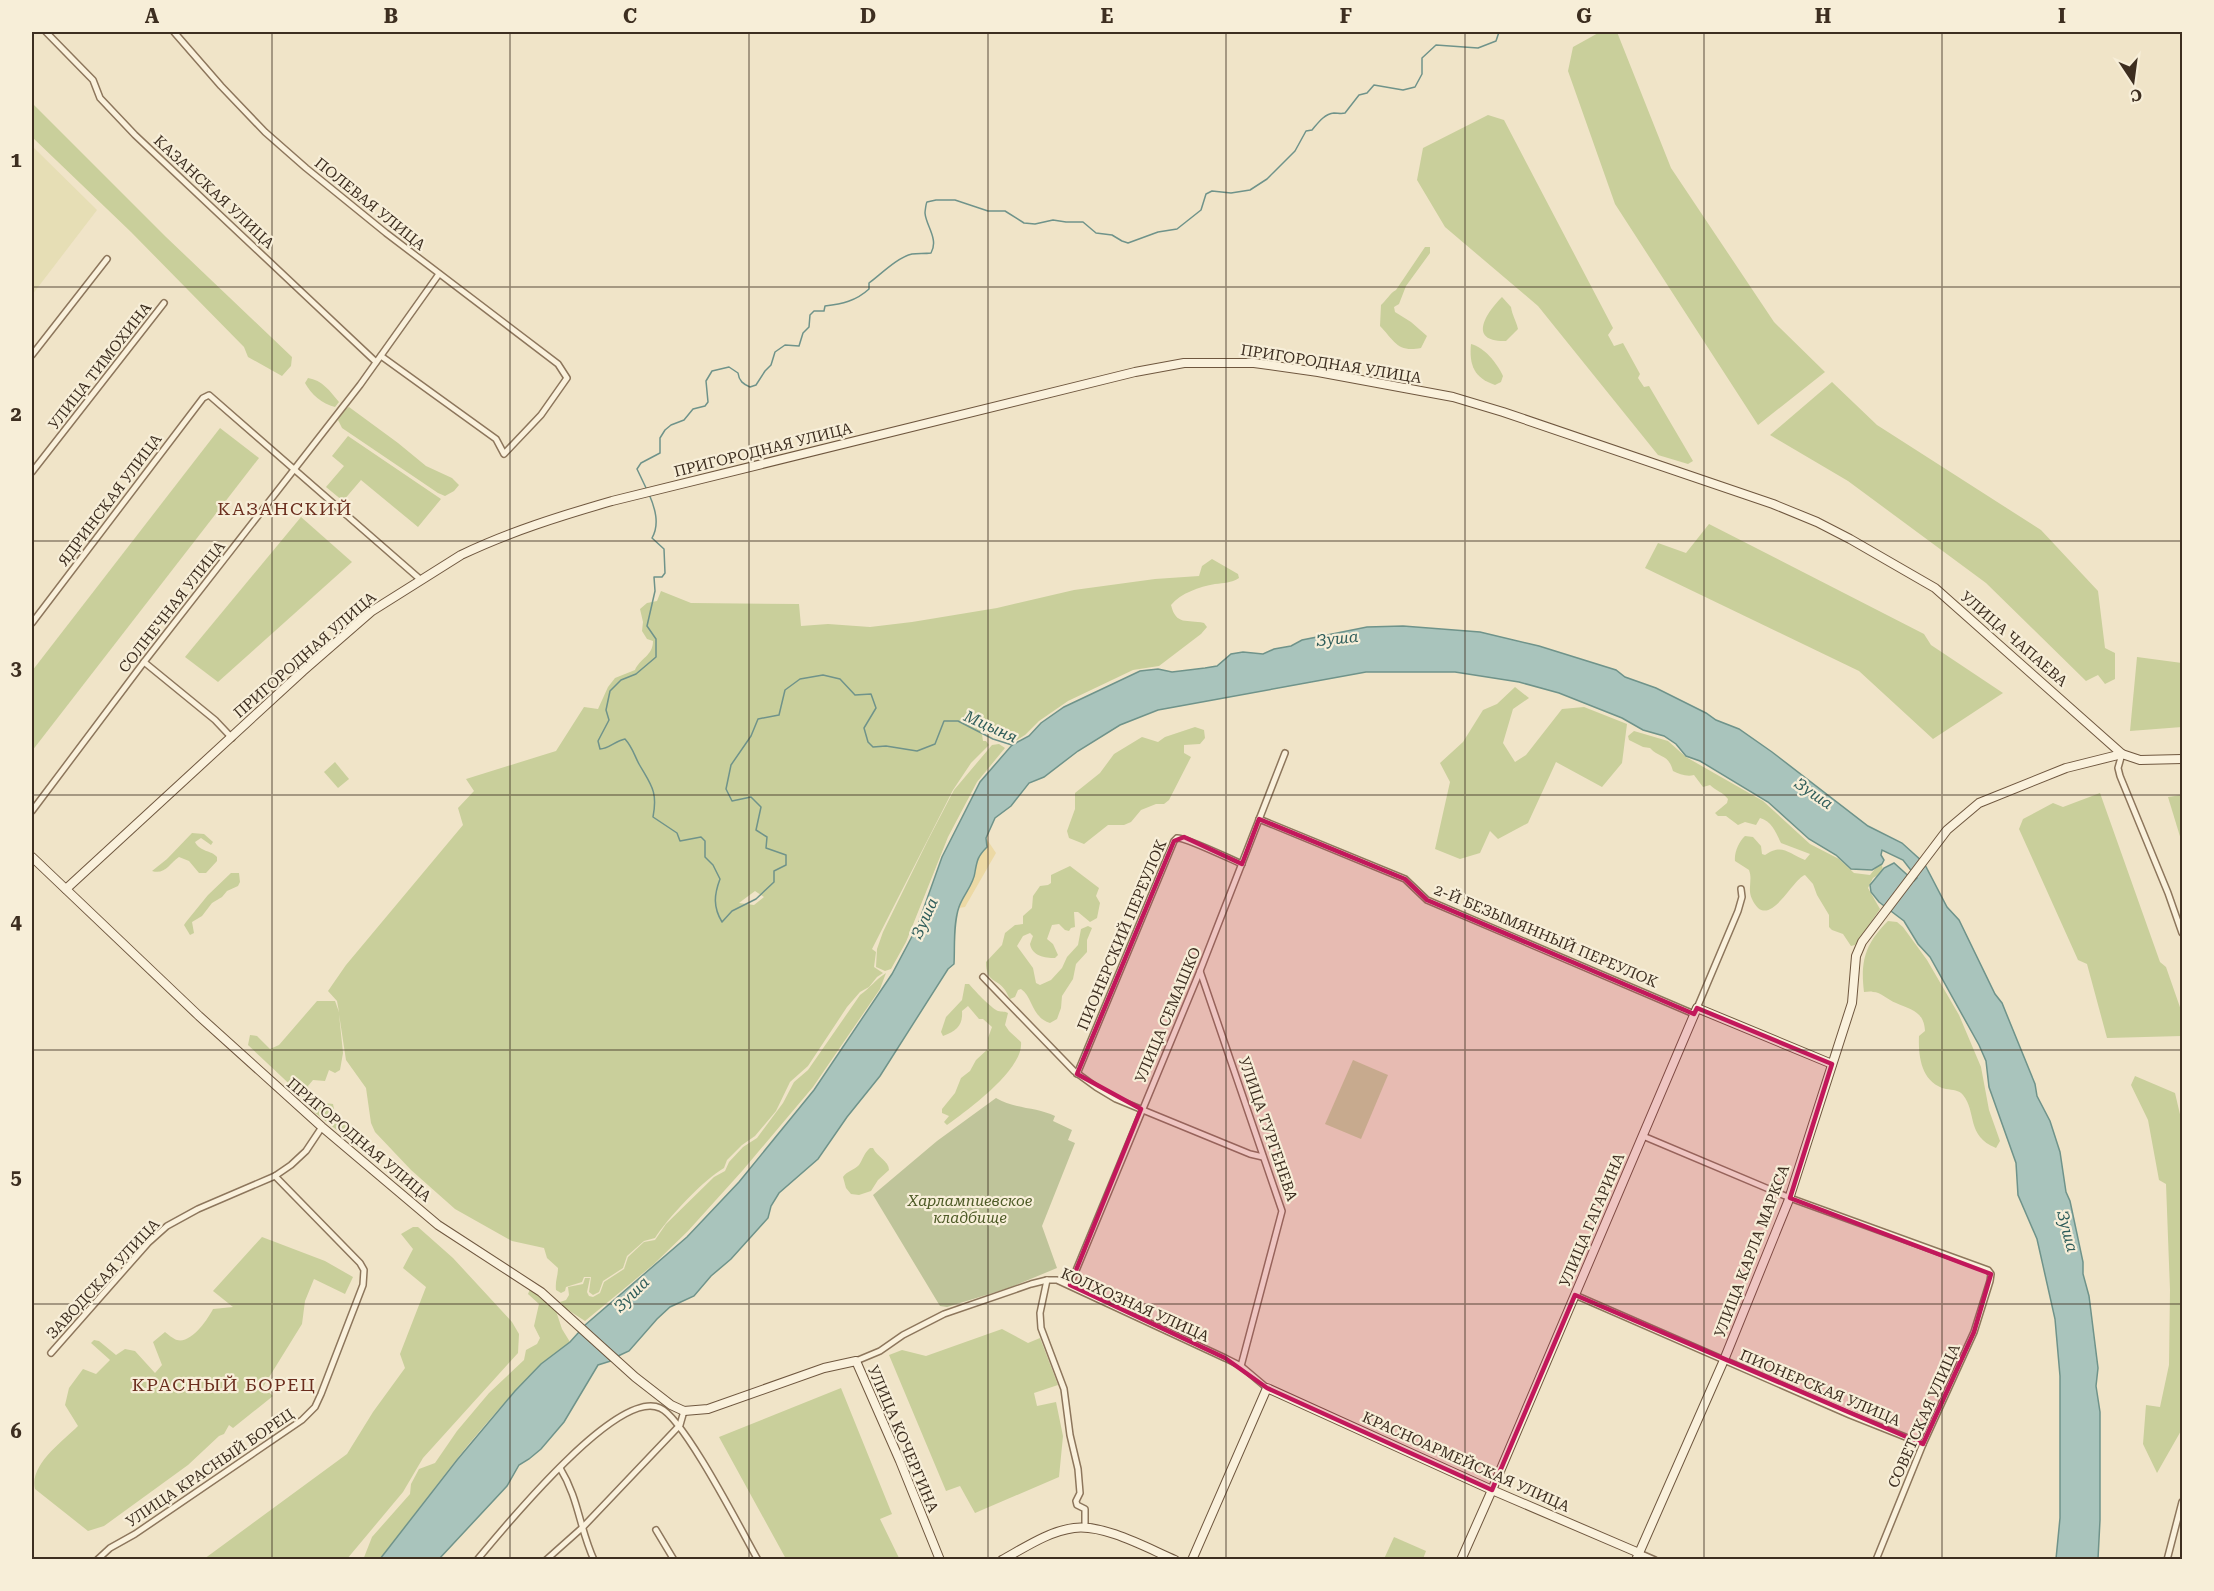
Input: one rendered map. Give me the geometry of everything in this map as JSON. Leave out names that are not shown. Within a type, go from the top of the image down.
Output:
[{"type":"main road","name":"ПРИГОРОДНАЯ УЛИЦА","points":[[684,1412],[671,1405],[635,1377],[524,1279],[438,1225],[322,1127],[215,1030],[66,889],[372,611],[461,555],[506,536],[580,511],[655,491],[1135,372],[1184,363],[1224,362],[1254,363],[1318,372],[1454,398],[1503,412],[1703,481]]},
{"type":"main road","name":"УЛИЦА ЧАПАЕВА","points":[[1703,481],[1773,504],[1817,522],[1915,575],[1942,594],[2122,754]]},
{"type":"main road","points":[[2122,754],[2140,760],[2182,759]]},
{"type":"main road","name":"УЛИЦА КАРЛА МАРКСА","points":[[1637,1556],[1724,1360],[1790,1198],[1852,1003],[1856,956],[1862,942],[1947,830],[1979,803],[2066,768],[2122,754]]},
{"type":"main road","points":[[32,857],[66,889]]},
{"type":"main road","name":"2-Й БЕЗЫМЯННЫЙ ПЕРЕУЛОК","points":[[1696,1011],[1832,1064]]},
{"type":"main road","name":"УЛИЦА ГАГАРИНА","points":[[1461,1560],[1696,1011]]},
{"type":"main road","name":"УЛИЦА КОЧЕРГИНА","points":[[684,1412],[708,1409],[824,1368],[856,1361],[900,1461],[939,1560]]},
{"type":"main road","points":[[1192,1560],[1267,1388]]},
{"type":"main road","name":"КРАСНОАРМЕЙСКАЯ УЛИЦА","points":[[1267,1388],[1637,1556]]},
{"type":"main road","points":[[1002,1560],[1051,1535],[1071,1528],[1085,1527],[1108,1533],[1175,1560]]},
{"type":"street","name":"КАЗАНСКАЯ УЛИЦА","points":[[46,32],[93,80],[100,98],[135,135],[376,362]]},
{"type":"street","name":"ПОЛЕВАЯ УЛИЦА","points":[[174,32],[265,132],[306,168],[439,274],[558,364],[567,378],[541,415],[504,454],[496,440],[381,356]]},
{"type":"street","points":[[32,355],[107,259]]},
{"type":"street","name":"СОЛНЕЧНАЯ УЛИЦА","points":[[32,811],[144,662],[381,356],[439,274]]},
{"type":"street","name":"УЛИЦА ТИМОХИНА","points":[[32,472],[164,303]]},
{"type":"street","name":"ЯДРИНСКАЯ УЛИЦА","points":[[32,623],[203,398],[209,395],[295,468]]},
{"type":"street","points":[[295,468],[421,580]]},
{"type":"street","points":[[144,662],[215,720],[232,738]]},
{"type":"street","name":"УЛИЦА СЕМАШКО","points":[[1070,1285],[1200,971],[1285,753]]},
{"type":"street","points":[[2122,754],[2118,768],[2120,776],[2182,933]]},
{"type":"street","name":"2-Й БЕЗЫМЯННЫЙ ПЕРЕУЛОК","points":[[1259,819],[1405,879],[1427,900],[1696,1011]]},
{"type":"street","name":"ПИОНЕРСКИЙ ПЕРЕУЛОК","points":[[1077,1074],[1174,841],[1184,837],[1202,848],[1242,864]]},
{"type":"street","name":"УЛИЦА ГАГАРИНА","points":[[1696,1011],[1737,915],[1742,897],[1741,889]]},
{"type":"street","name":"УЛИЦА ТУРГЕНЕВА","points":[[1200,971],[1282,1211],[1240,1366]]},
{"type":"street","points":[[982,977],[1077,1074],[1116,1099],[1234,1148],[1263,1157]]},
{"type":"street","name":"ЗАВОДСКАЯ УЛИЦА","points":[[51,1353],[148,1243],[167,1226],[198,1209],[275,1176],[306,1151],[322,1127]]},
{"type":"street","points":[[1643,1136],[1790,1198]]},
{"type":"street","name":"УЛИЦА КРАСНЫЙ БОРЕЦ","points":[[97,1560],[110,1548],[135,1534],[302,1420],[315,1407],[363,1285],[364,1270],[333,1233],[275,1176]]},
{"type":"street","name":"СОВЕТСКАЯ УЛИЦА","points":[[1790,1198],[1988,1270],[1991,1275],[1974,1332],[1923,1444],[1876,1560]]},
{"type":"street","points":[[1047,1280],[1040,1313],[1041,1328],[1064,1389],[1070,1435],[1078,1469],[1080,1493],[1076,1501],[1077,1506],[1085,1509],[1085,1527]]},
{"type":"street","name":"КОЛХОЗНАЯ УЛИЦА","points":[[856,1361],[880,1351],[903,1335],[944,1314],[1047,1280],[1057,1280],[1240,1366],[1267,1388]]},
{"type":"street","name":"ПИОНЕРСКАЯ УЛИЦА","points":[[1575,1295],[1850,1415],[1923,1444]]},
{"type":"street","points":[[477,1560],[537,1488],[598,1432],[642,1407],[660,1407],[680,1425],[758,1560]]},
{"type":"street","points":[[546,1560],[583,1527],[680,1425],[684,1412]]},
{"type":"street","points":[[560,1468],[570,1486],[585,1539],[594,1560]]},
{"type":"street","points":[[2167,1560],[2182,1502]]},
{"type":"street","points":[[656,1530],[674,1560]]},
{"type":"street","name":"КРАСНОАРМЕЙСКАЯ УЛИЦА","points":[[1637,1556],[1655,1560]]},
{"type":"highlighted area","points":[[1259,819],[1405,879],[1427,900],[1694,1014],[1697,1008],[1832,1064],[1790,1198],[1991,1274],[1974,1332],[1923,1444],[1575,1295],[1492,1490],[1267,1388],[1225,1358],[1070,1285],[1141,1109],[1077,1074],[1174,841],[1184,837],[1242,864]]},
{"type":"shaded area","points":[[32,146],[97,210],[32,295]]},
{"type":"green space","points":[[1600,32],[1617,32],[1671,168],[1774,322],[1825,372],[1758,425],[1615,204],[1568,71],[1573,47]]},
{"type":"green space","points":[[32,103],[166,237],[292,357],[291,366],[282,376],[248,357],[244,347],[131,232],[32,137]]},
{"type":"green space","points":[[1488,115],[1504,120],[1613,328],[1608,335],[1614,346],[1623,343],[1640,374],[1638,378],[1644,387],[1649,386],[1693,461],[1688,464],[1658,455],[1538,306],[1445,227],[1417,180],[1423,148]]},
{"type":"green space","points":[[1425,247],[1430,247],[1430,253],[1406,286],[1399,304],[1394,307],[1395,312],[1427,336],[1421,348],[1406,349],[1397,344],[1380,326],[1381,305],[1396,290]]},
{"type":"green space","points":[[1502,297],[1511,307],[1518,329],[1506,341],[1494,340],[1483,332],[1486,318]]},
{"type":"green space","points":[[1471,344],[1481,348],[1494,361],[1503,376],[1501,382],[1495,385],[1488,382],[1474,370]]},
{"type":"green space","points":[[308,378],[317,381],[329,390],[339,402],[335,407],[321,401],[310,391],[305,383]]},
{"type":"green space","points":[[1832,382],[1877,425],[2041,530],[2098,591],[2105,648],[2115,653],[2115,679],[2105,684],[2098,675],[2086,681],[1986,583],[1848,481],[1770,435]]},
{"type":"green space","points":[[349,407],[426,466],[452,478],[459,485],[445,496],[438,493],[342,428],[338,420],[343,411]]},
{"type":"green space","points":[[220,428],[259,458],[32,751],[32,671]]},
{"type":"green space","points":[[348,436],[441,499],[418,527],[361,480],[343,501],[326,487],[344,466],[332,456]]},
{"type":"green space","points":[[301,517],[352,562],[218,682],[185,657]]},
{"type":"green space","points":[[1709,524],[1924,634],[1931,645],[2003,693],[1933,739],[1859,671],[1645,568],[1658,543],[1686,553]]},
{"type":"green space","points":[[1212,559],[1238,574],[1239,578],[1191,591],[1171,605],[1179,619],[1204,623],[1207,627],[1159,666],[1133,670],[1068,701],[1017,740],[997,738],[981,728],[983,741],[989,745],[971,763],[953,790],[872,949],[876,952],[874,967],[883,973],[869,987],[860,992],[847,1007],[808,1066],[790,1082],[776,1111],[755,1136],[727,1160],[724,1168],[686,1200],[655,1238],[644,1241],[627,1256],[623,1268],[603,1281],[599,1292],[593,1295],[589,1292],[591,1277],[584,1277],[582,1282],[566,1287],[561,1293],[556,1290],[558,1268],[547,1258],[544,1248],[512,1241],[455,1209],[411,1170],[375,1132],[371,1123],[366,1088],[346,1060],[339,1014],[343,1053],[340,1070],[335,1073],[329,1070],[325,1081],[313,1080],[308,1086],[317,1102],[333,1104],[334,1109],[330,1117],[345,1125],[348,1130],[346,1133],[342,1134],[310,1109],[299,1093],[248,1045],[250,1035],[257,1036],[270,1049],[279,1045],[317,1001],[335,1001],[339,1012],[337,1001],[328,991],[346,965],[463,825],[458,808],[474,791],[466,779],[556,751],[584,707],[598,709],[608,687],[615,678],[635,670],[649,654],[653,641],[647,639],[642,631],[643,622],[640,609],[647,603],[657,601],[661,591],[691,603],[799,604],[801,626],[828,624],[870,627],[997,608],[1074,590],[1155,579],[1199,576],[1202,566]],"holes":[[[755,891],[764,897],[754,905],[739,903]]]},
{"type":"green space","points":[[2137,657],[2182,663],[2182,727],[2130,731]]},
{"type":"green space","points":[[1515,687],[1529,698],[1513,709],[1503,743],[1515,762],[1526,755],[1562,709],[1584,707],[1627,724],[1622,763],[1602,787],[1556,762],[1528,823],[1498,839],[1490,831],[1480,853],[1460,859],[1435,849],[1450,782],[1440,763],[1463,742],[1483,710],[1497,704]]},
{"type":"green space","points":[[1195,727],[1204,730],[1205,738],[1200,744],[1184,745],[1184,753],[1191,757],[1169,800],[1164,804],[1156,804],[1141,810],[1131,822],[1124,825],[1108,825],[1084,844],[1069,838],[1067,831],[1075,809],[1075,793],[1100,773],[1114,754],[1142,737],[1158,742],[1165,737]]},
{"type":"green space","points":[[1634,731],[1668,741],[1686,757],[1763,801],[1810,844],[1839,859],[1854,873],[1870,875],[1879,864],[1882,865],[1883,872],[1873,878],[1868,888],[1880,909],[1855,945],[1851,946],[1843,934],[1829,927],[1829,915],[1813,884],[1805,875],[1772,908],[1765,911],[1758,908],[1751,895],[1749,870],[1735,861],[1736,851],[1743,838],[1753,837],[1761,846],[1762,854],[1765,855],[1781,849],[1805,860],[1810,854],[1781,843],[1768,822],[1760,818],[1756,825],[1745,822],[1738,825],[1726,816],[1718,816],[1715,813],[1727,803],[1728,799],[1710,785],[1703,787],[1694,775],[1673,771],[1669,761],[1650,748],[1629,740],[1628,736]]},
{"type":"green space","points":[[999,744],[1005,748],[977,782],[948,837],[906,942],[891,969],[885,971],[876,967],[877,949],[883,932],[954,790],[992,745]]},
{"type":"green space","points":[[335,762],[349,779],[338,788],[324,772]]},
{"type":"green space","points":[[2100,793],[2160,962],[2166,967],[2182,1013],[2182,1036],[2107,1038],[2087,964],[2078,960],[2019,829],[2023,819],[2053,803],[2063,807]]},
{"type":"green space","points":[[2182,795],[2182,843],[2168,797]]},
{"type":"green space","points":[[192,833],[204,834],[213,842],[211,845],[201,838],[195,842],[200,848],[217,857],[217,861],[206,873],[199,873],[189,861],[179,857],[164,870],[152,871],[167,859]]},
{"type":"green space","points":[[1070,866],[1099,888],[1096,896],[1100,903],[1097,918],[1090,922],[1078,912],[1074,912],[1075,927],[1069,931],[1059,924],[1052,925],[1047,939],[1053,944],[1058,955],[1055,958],[1043,957],[1033,951],[1030,944],[1033,936],[1030,933],[1023,936],[1017,946],[1033,968],[1036,983],[1040,985],[1051,980],[1062,968],[1067,957],[1078,945],[1081,929],[1088,926],[1092,928],[1087,940],[1087,952],[1076,964],[1073,979],[1062,996],[1057,1019],[1050,1023],[1039,1016],[1021,989],[1015,997],[1010,999],[1002,986],[988,974],[986,962],[1002,945],[1005,933],[1015,925],[1023,924],[1023,916],[1032,908],[1033,896],[1040,886],[1051,883],[1051,875]]},
{"type":"green space","points":[[231,873],[239,873],[238,886],[227,891],[212,903],[202,916],[192,922],[194,933],[190,935],[184,925],[208,895]]},
{"type":"green space","points":[[1888,921],[1897,922],[1903,927],[1927,960],[1959,1015],[1981,1067],[1989,1110],[2000,1141],[1996,1148],[1980,1137],[1963,1095],[1958,1091],[1938,1086],[1927,1075],[1919,1053],[1919,1036],[1925,1031],[1919,1015],[1879,993],[1864,992],[1863,970],[1866,953],[1874,937]]},
{"type":"green space","points":[[886,973],[880,989],[813,1087],[688,1231],[654,1264],[585,1321],[565,1308],[560,1302],[566,1300],[569,1295],[568,1287],[583,1284],[585,1278],[590,1278],[587,1292],[589,1296],[593,1297],[600,1293],[604,1282],[624,1269],[628,1257],[644,1242],[655,1240],[666,1224],[714,1177],[725,1171],[729,1162],[743,1147],[757,1138],[783,1103],[794,1082],[808,1070],[860,995]]},
{"type":"green space","points":[[965,984],[969,984],[995,1009],[1008,1013],[1005,1025],[1021,1042],[1020,1053],[1014,1064],[993,1088],[947,1125],[944,1122],[949,1116],[942,1113],[942,1109],[955,1093],[961,1078],[970,1071],[976,1060],[988,1049],[988,1038],[992,1027],[983,1019],[979,1019],[968,1006],[962,1011],[958,1027],[943,1036],[941,1032],[946,1017],[962,1000]]},
{"type":"green space","points":[[1353,1060],[1388,1075],[1361,1139],[1325,1124]]},
{"type":"green space","points":[[2135,1076],[2175,1093],[2182,1123],[2182,1429],[2157,1473],[2143,1444],[2146,1405],[2160,1407],[2169,1365],[2170,1290],[2166,1184],[2159,1180],[2148,1120],[2131,1085]]},
{"type":"green space","name":"Харлампиевское кладбище","points":[[996,1098],[1055,1116],[1053,1121],[1072,1130],[1068,1140],[1075,1143],[1042,1226],[1057,1268],[1009,1288],[947,1307],[940,1306],[873,1195],[937,1141]]},
{"type":"green space","points":[[870,1148],[873,1148],[885,1161],[889,1170],[878,1180],[871,1191],[859,1195],[851,1194],[846,1188],[843,1177],[859,1165]]},
{"type":"green space","points":[[413,1227],[418,1227],[453,1258],[512,1322],[519,1334],[518,1353],[423,1458],[403,1492],[347,1559],[204,1559],[347,1454],[373,1412],[405,1368],[400,1354],[426,1287],[403,1268],[413,1249],[401,1234]]},
{"type":"green space","points":[[262,1237],[325,1261],[353,1277],[345,1294],[314,1279],[305,1301],[302,1324],[263,1387],[273,1396],[233,1428],[229,1425],[224,1434],[188,1465],[104,1526],[88,1531],[35,1489],[35,1480],[42,1462],[78,1426],[65,1405],[69,1388],[83,1369],[96,1374],[110,1360],[91,1343],[94,1340],[99,1341],[116,1355],[125,1349],[135,1351],[155,1373],[162,1365],[153,1342],[165,1332],[177,1340],[188,1338],[203,1324],[213,1309],[233,1307],[213,1291]]},
{"type":"green space","points":[[530,1289],[541,1295],[556,1311],[562,1329],[570,1342],[542,1365],[492,1417],[380,1559],[363,1560],[372,1537],[410,1494],[411,1484],[419,1469],[435,1463],[457,1431],[489,1393],[524,1360],[526,1350],[537,1344],[540,1338],[534,1326],[539,1304],[528,1294]]},
{"type":"green space","points":[[1002,1329],[1028,1343],[1040,1338],[1058,1385],[1034,1393],[1037,1406],[1056,1402],[1063,1436],[1059,1477],[975,1513],[960,1486],[946,1491],[889,1355],[902,1350],[926,1356]]},
{"type":"green space","points":[[841,1388],[892,1514],[880,1519],[899,1558],[896,1560],[786,1559],[719,1437]]},
{"type":"green space","points":[[1394,1537],[1426,1551],[1423,1559],[1384,1559]]},
{"type":"sand","points":[[986,838],[996,853],[965,907],[958,908],[972,881],[978,859],[987,847]]},
{"type":"water","name":"Зуша","points":[[1403,626],[1480,632],[1539,646],[1616,670],[1625,677],[1656,688],[1716,720],[1739,729],[1868,826],[1902,843],[1924,863],[1947,907],[1959,920],[1995,994],[2002,1003],[2035,1084],[2037,1096],[2050,1121],[2060,1152],[2066,1192],[2070,1201],[2089,1296],[2098,1368],[2096,1386],[2100,1412],[2100,1520],[2098,1559],[2056,1559],[2060,1518],[2060,1376],[2055,1319],[2037,1239],[2018,1195],[2016,1163],[1989,1087],[1986,1061],[1930,957],[1918,944],[1904,921],[1879,902],[1871,892],[1870,885],[1884,868],[1894,863],[1914,881],[1917,878],[1903,860],[1882,850],[1881,855],[1884,860],[1882,864],[1872,870],[1851,869],[1836,855],[1809,839],[1768,802],[1700,761],[1686,756],[1676,744],[1664,736],[1643,730],[1622,718],[1559,693],[1519,682],[1455,672],[1366,672],[1158,710],[1120,725],[1078,751],[1044,777],[1029,783],[1011,806],[995,818],[986,838],[987,847],[978,858],[973,881],[957,914],[954,964],[948,969],[880,1076],[847,1117],[818,1159],[779,1193],[771,1206],[768,1218],[731,1259],[711,1276],[694,1296],[670,1307],[629,1351],[618,1356],[584,1326],[687,1237],[739,1182],[814,1090],[892,974],[917,927],[942,857],[980,782],[1012,745],[1029,736],[1041,723],[1064,707],[1140,671],[1158,669],[1172,672],[1217,666],[1231,654],[1243,652],[1263,654],[1291,646],[1302,640],[1367,627]]},
{"type":"water","points":[[579,1332],[611,1361],[598,1365],[564,1422],[541,1449],[519,1465],[507,1486],[439,1559],[380,1559],[457,1460],[515,1391],[541,1364],[570,1342]]},
{"type":"waterway","name":"Мцыня","points":[[647,490],[637,469],[641,463],[660,453],[660,438],[665,430],[684,420],[693,409],[705,406],[708,402],[706,381],[712,371],[729,367],[738,373],[745,385],[750,387],[756,385],[771,365],[775,352],[785,345],[799,346],[803,333],[809,327],[810,315],[814,311],[824,311],[825,306],[854,299],[869,289],[869,283],[895,262],[907,256],[931,253],[934,243],[925,213],[927,202],[955,200],[988,211],[1005,211],[1024,223],[1035,224],[1053,220],[1083,222],[1096,233],[1112,235],[1128,243],[1158,232],[1177,229],[1201,210],[1206,194],[1212,191],[1231,193],[1250,190],[1267,179],[1295,151],[1306,131],[1312,130],[1327,115],[1345,113],[1359,95],[1367,93],[1374,85],[1403,90],[1415,87],[1422,74],[1422,58],[1436,45],[1478,48],[1496,41],[1499,32]]},
{"type":"waterway","name":"Мцыня","points":[[649,494],[655,510],[656,522],[652,538],[664,549],[665,573],[662,577],[654,577],[655,591],[647,626],[656,639],[656,657],[636,674],[621,680],[610,691],[606,710],[609,720],[598,741],[600,749],[625,739],[632,748],[654,794],[653,817],[677,833],[680,841],[701,837],[705,841],[705,857],[713,865],[720,879],[715,901],[722,922],[732,911],[756,899],[774,882],[774,871],[786,865],[786,855],[766,848],[767,837],[756,830],[761,807],[751,797],[732,801],[726,789],[731,765],[751,736],[758,719],[779,715],[785,690],[800,679],[823,675],[840,679],[855,695],[871,694],[876,708],[864,728],[868,742],[873,747],[886,746],[917,751],[935,744],[944,721],[958,721],[993,739],[1012,745]]},
{"type":"district","name":"КАЗАНСКИЙ","points":[[285,509]]},
{"type":"district","name":"КРАСНЫЙ БОРЕЦ","points":[[224,1385]]}]
